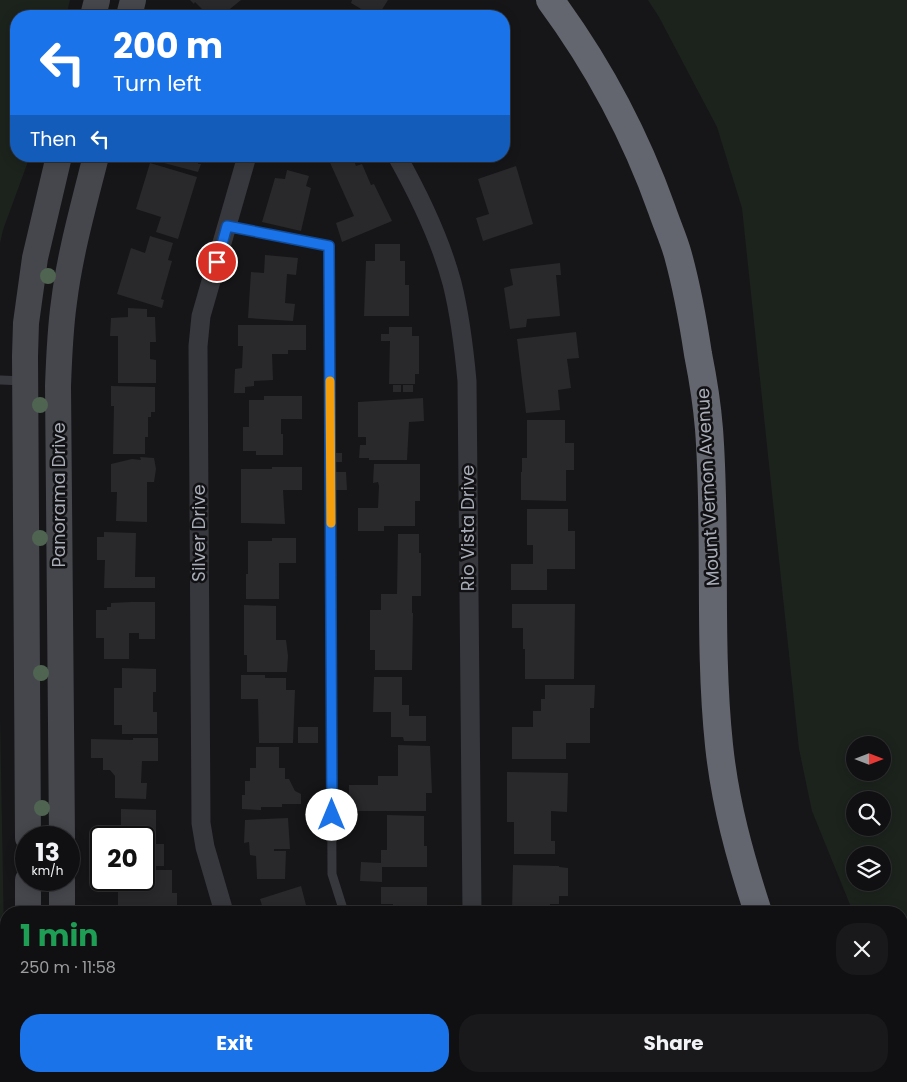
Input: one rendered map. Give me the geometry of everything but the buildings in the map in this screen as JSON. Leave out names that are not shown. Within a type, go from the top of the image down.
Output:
[{"type":"highway","name":"Mount Vernon Avenue","points":[[550,0],[571,28],[625,120],[654,187],[678,254],[691,312],[709,428],[712,489],[715,681],[719,746],[730,815],[742,864],[756,906]]},
{"type":"main road","name":"Panorama Drive","points":[[28,826],[13,381],[26,323],[35,258],[58,162]]},
{"type":"main road","name":"Panorama Drive","points":[[62,826],[58,386],[60,342],[70,261],[95,162]]},
{"type":"main road","points":[[28,891],[28,906]]},
{"type":"main road","points":[[62,891],[62,906]]},
{"type":"street","name":"Silver Drive","points":[[222,906],[205,847],[201,823],[198,346],[202,316],[245,162]]},
{"type":"street","name":"Rio Vista Drive","points":[[400,162],[420,198],[439,244],[449,275],[462,332],[467,381],[472,906]]},
{"type":"lane","points":[[227,226],[329,246],[332,874],[342,906]]},
{"type":"shaded area","points":[[0,0],[70,0],[68,10],[10,10],[10,162],[28,162],[0,243]]},
{"type":"shaded area","points":[[648,0],[907,0],[907,906],[851,906],[812,811],[799,749],[742,208],[717,127],[659,17]]},
{"type":"shaded area","points":[[0,715],[3,906],[0,906]]},
{"type":"slow traffic","points":[[330,381],[331,523]]},
{"type":"route","points":[[217,262],[227,226],[329,246],[332,815]]}]
